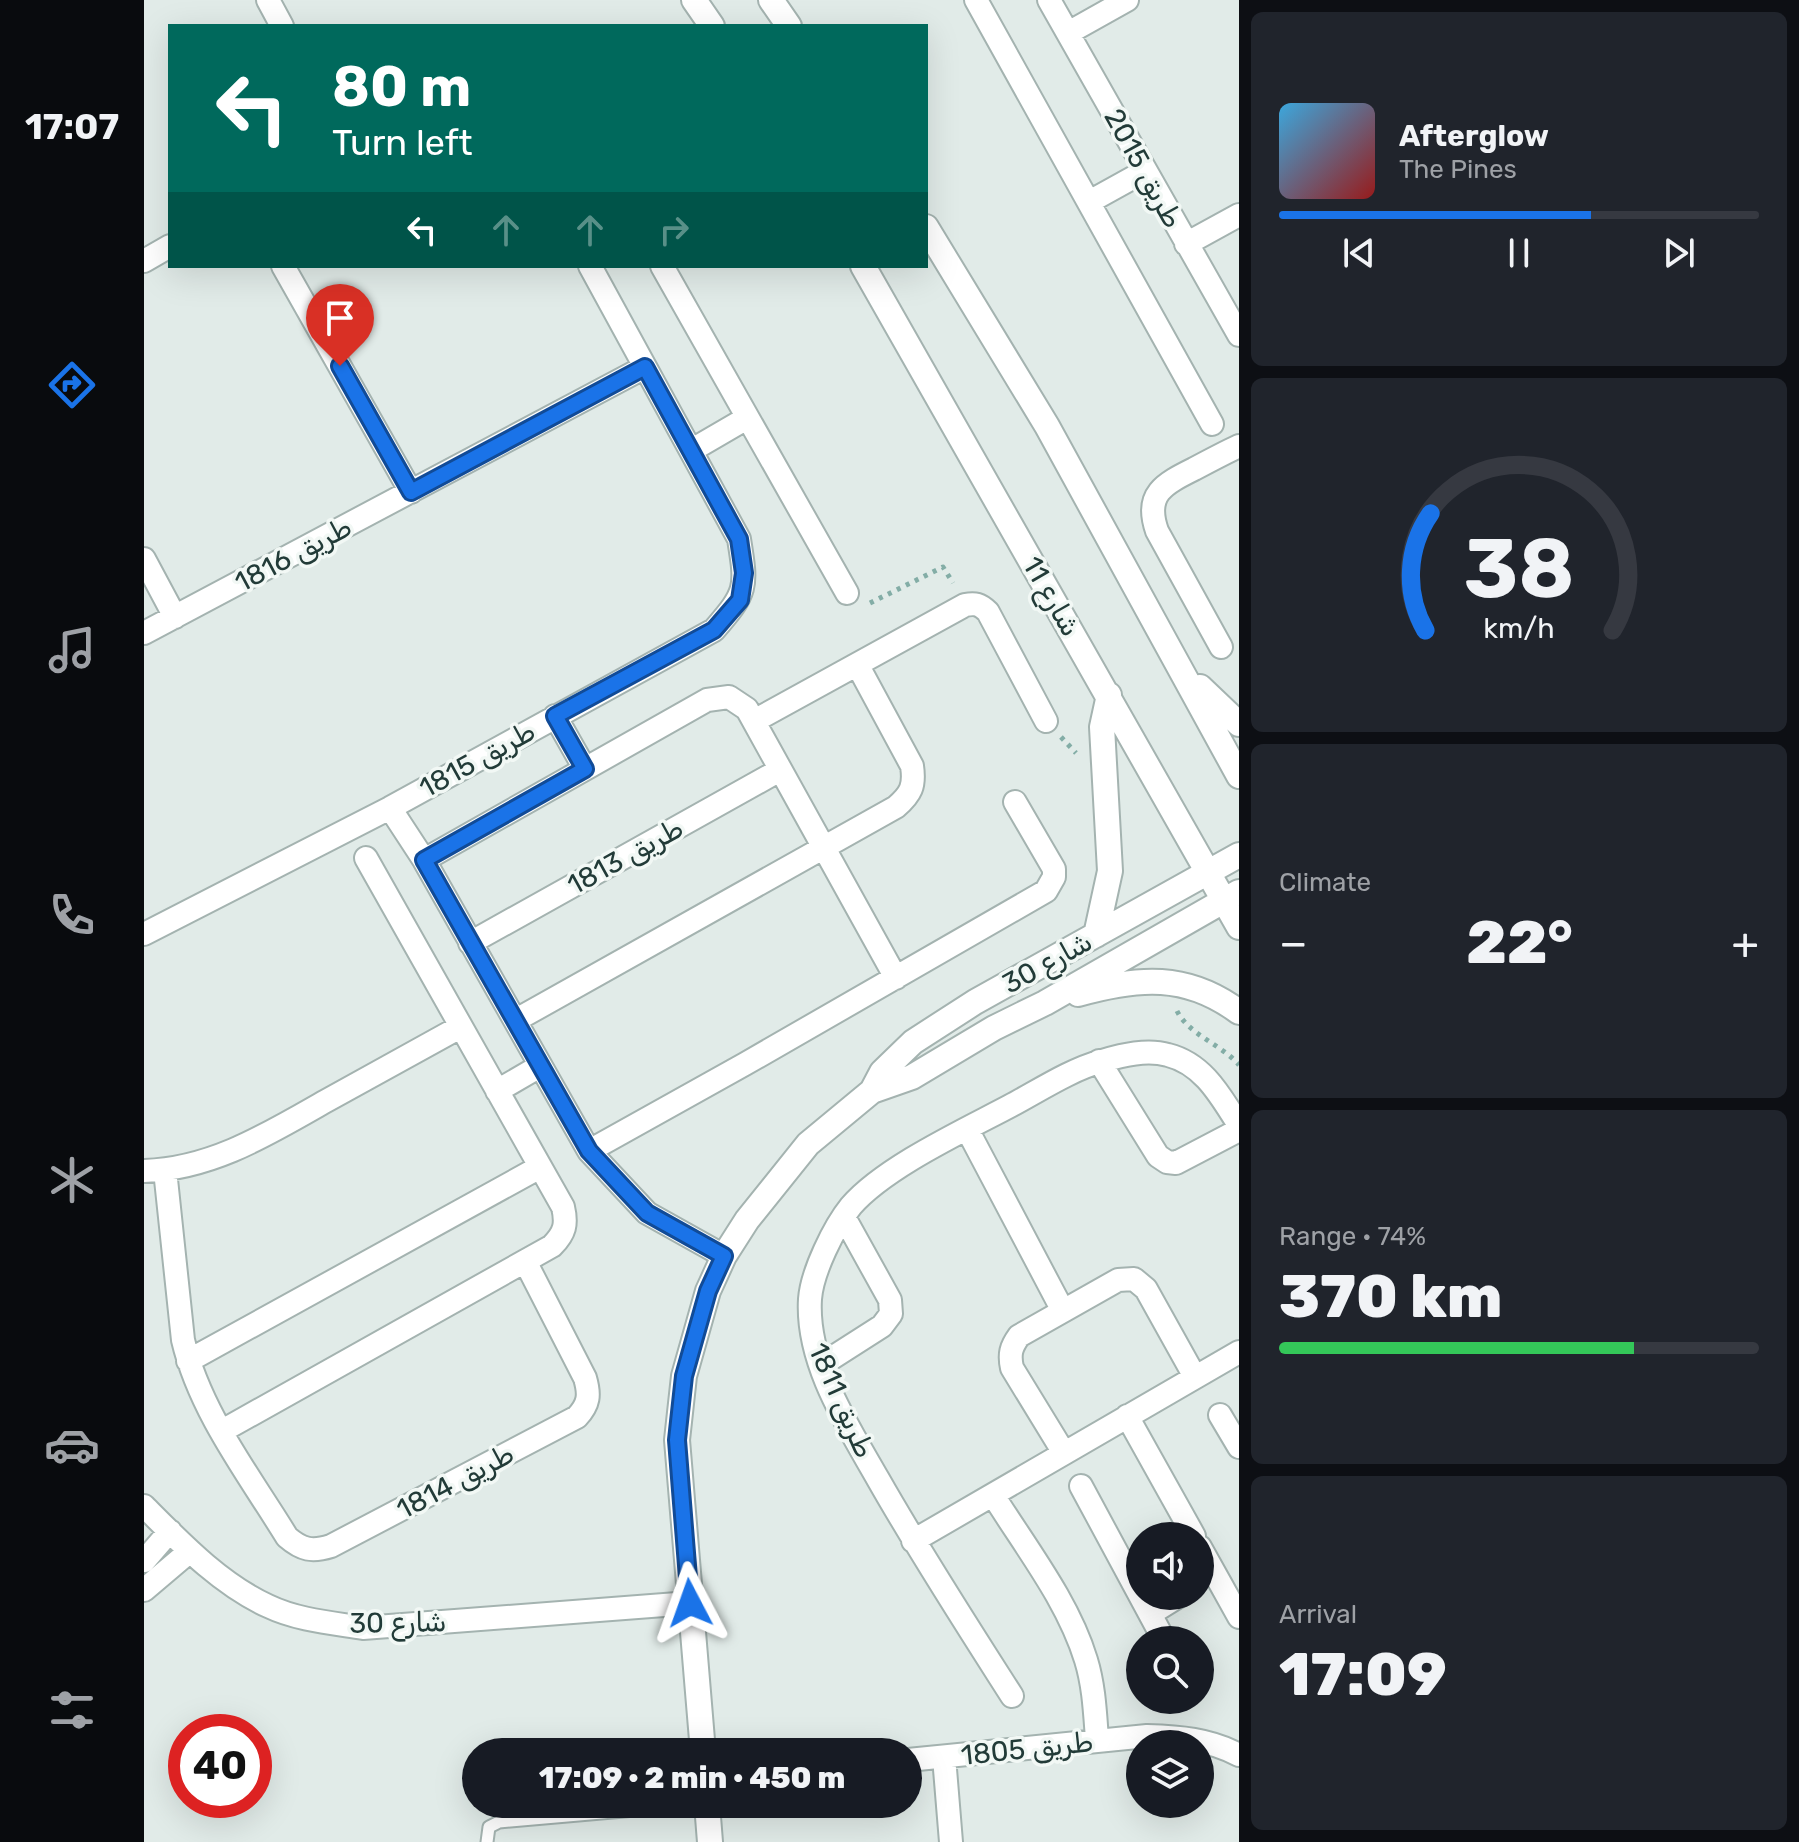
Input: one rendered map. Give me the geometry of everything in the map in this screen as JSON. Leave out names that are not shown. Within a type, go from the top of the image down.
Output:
[{"type":"street","points":[[268,0],[281,24]]},
{"type":"street","points":[[694,0],[711,24]]},
{"type":"street","points":[[771,0],[788,24]]},
{"type":"street","points":[[976,0],[1212,424]]},
{"type":"street","name":"طريق 2015","points":[[1049,0],[1239,335]]},
{"type":"street","points":[[1068,33],[1127,0]]},
{"type":"street","points":[[1089,202],[1145,171]]},
{"type":"street","points":[[1186,244],[1239,215]]},
{"type":"street","points":[[928,230],[1047,426],[1239,776]]},
{"type":"street","points":[[144,261],[168,247]]},
{"type":"street","points":[[284,268],[411,492]]},
{"type":"street","name":"طريق 1815","points":[[144,934],[390,808],[714,630],[740,600],[744,573],[739,539],[591,268]]},
{"type":"street","points":[[663,268],[847,593]]},
{"type":"street","name":"شارع 11","points":[[864,268],[1209,871],[1231,896],[1239,927]]},
{"type":"street","name":"طريق 1816","points":[[144,633],[645,367]]},
{"type":"street","points":[[692,450],[747,418]]},
{"type":"street","points":[[1221,647],[1157,531],[1152,518],[1153,505],[1158,492],[1168,483],[1239,446]]},
{"type":"street","points":[[144,559],[175,617]]},
{"type":"street","points":[[754,721],[973,603],[982,605],[988,612],[1046,721]]},
{"type":"street","points":[[1174,658],[1239,724]]},
{"type":"street","points":[[516,1020],[896,807],[909,796],[914,782],[912,766],[858,666]]},
{"type":"street","points":[[1096,935],[1110,871],[1102,727],[1109,695]]},
{"type":"street","points":[[424,860],[707,700],[729,697],[739,701],[754,721],[896,978]]},
{"type":"street","points":[[555,716],[585,769]]},
{"type":"street","name":"طريق 1813","points":[[470,943],[780,770]]},
{"type":"street","points":[[589,1151],[1046,891],[1054,877],[1052,861],[1015,802]]},
{"type":"street","points":[[390,808],[424,860],[589,1151],[647,1213],[724,1256]]},
{"type":"street","name":"شارع 30","points":[[872,1091],[882,1072],[913,1042],[975,1002],[1239,855]]},
{"type":"street","points":[[222,1431],[552,1246],[562,1236],[567,1222],[563,1207],[366,858]]},
{"type":"street","name":"شارع 30","points":[[702,1738],[677,1440],[684,1376],[708,1291],[724,1256],[747,1220],[808,1144],[872,1091],[912,1077],[1231,896]]},
{"type":"street","points":[[1045,1003],[1122,983],[1155,980],[1192,985],[1239,1012]]},
{"type":"street","name":"طريق 1814","points":[[460,1027],[249,1144],[194,1165],[154,1170],[188,1361],[222,1431],[287,1537],[300,1547],[316,1551],[331,1546],[577,1417],[587,1406],[590,1392],[585,1378],[525,1261]]},
{"type":"street","name":"طريق 1811","points":[[1012,1696],[913,1541],[844,1419],[821,1365],[813,1334],[810,1300],[814,1276],[851,1207],[885,1176],[967,1129],[1099,1061],[1135,1053],[1168,1055],[1192,1066],[1219,1091],[1239,1128]]},
{"type":"street","points":[[1099,1061],[1158,1156],[1167,1162],[1176,1163],[1239,1128]]},
{"type":"street","points":[[497,1091],[540,1066]]},
{"type":"street","points":[[967,1129],[1063,1311]]},
{"type":"street","points":[[188,1361],[540,1167]]},
{"type":"street","points":[[821,1365],[882,1326],[891,1314],[890,1300],[844,1217]]},
{"type":"street","points":[[1064,1453],[1012,1368],[1012,1345],[1019,1336],[1118,1280],[1134,1279],[1146,1289],[1195,1377]]},
{"type":"street","points":[[913,1541],[1239,1352]]},
{"type":"street","points":[[1220,1415],[1239,1447]]},
{"type":"street","points":[[1127,1416],[1186,1522]]},
{"type":"street","points":[[1081,1486],[1156,1626]]},
{"type":"street","points":[[993,1495],[1072,1622],[1087,1663],[1097,1739]]},
{"type":"street","name":"شارع 30","points":[[144,1506],[190,1551],[237,1588],[269,1607],[312,1620],[363,1628],[690,1603]]},
{"type":"street","points":[[144,1561],[170,1531]]},
{"type":"street","points":[[144,1590],[190,1551]]},
{"type":"street","points":[[1214,1586],[1239,1617]]},
{"type":"street","points":[[1150,1614],[1156,1610]]},
{"type":"street","name":"طريق 1805","points":[[922,1759],[1147,1736],[1186,1737],[1224,1747],[1239,1755]]},
{"type":"street","points":[[944,1757],[951,1842]]},
{"type":"street","points":[[707,1818],[710,1842]]},
{"type":"lane","points":[[487,1842],[489,1827],[499,1822],[545,1818]]},
{"type":"path","points":[[847,593],[872,604],[943,567],[965,605]]},
{"type":"path","points":[[1175,1006],[1184,1024],[1229,1052],[1239,1065]]},
{"type":"route","points":[[340,366],[411,492],[645,367],[739,539],[744,573],[740,600],[714,630],[555,716],[585,769],[424,860],[589,1151],[647,1213],[724,1256],[708,1291],[684,1376],[677,1440],[690,1603]]}]
